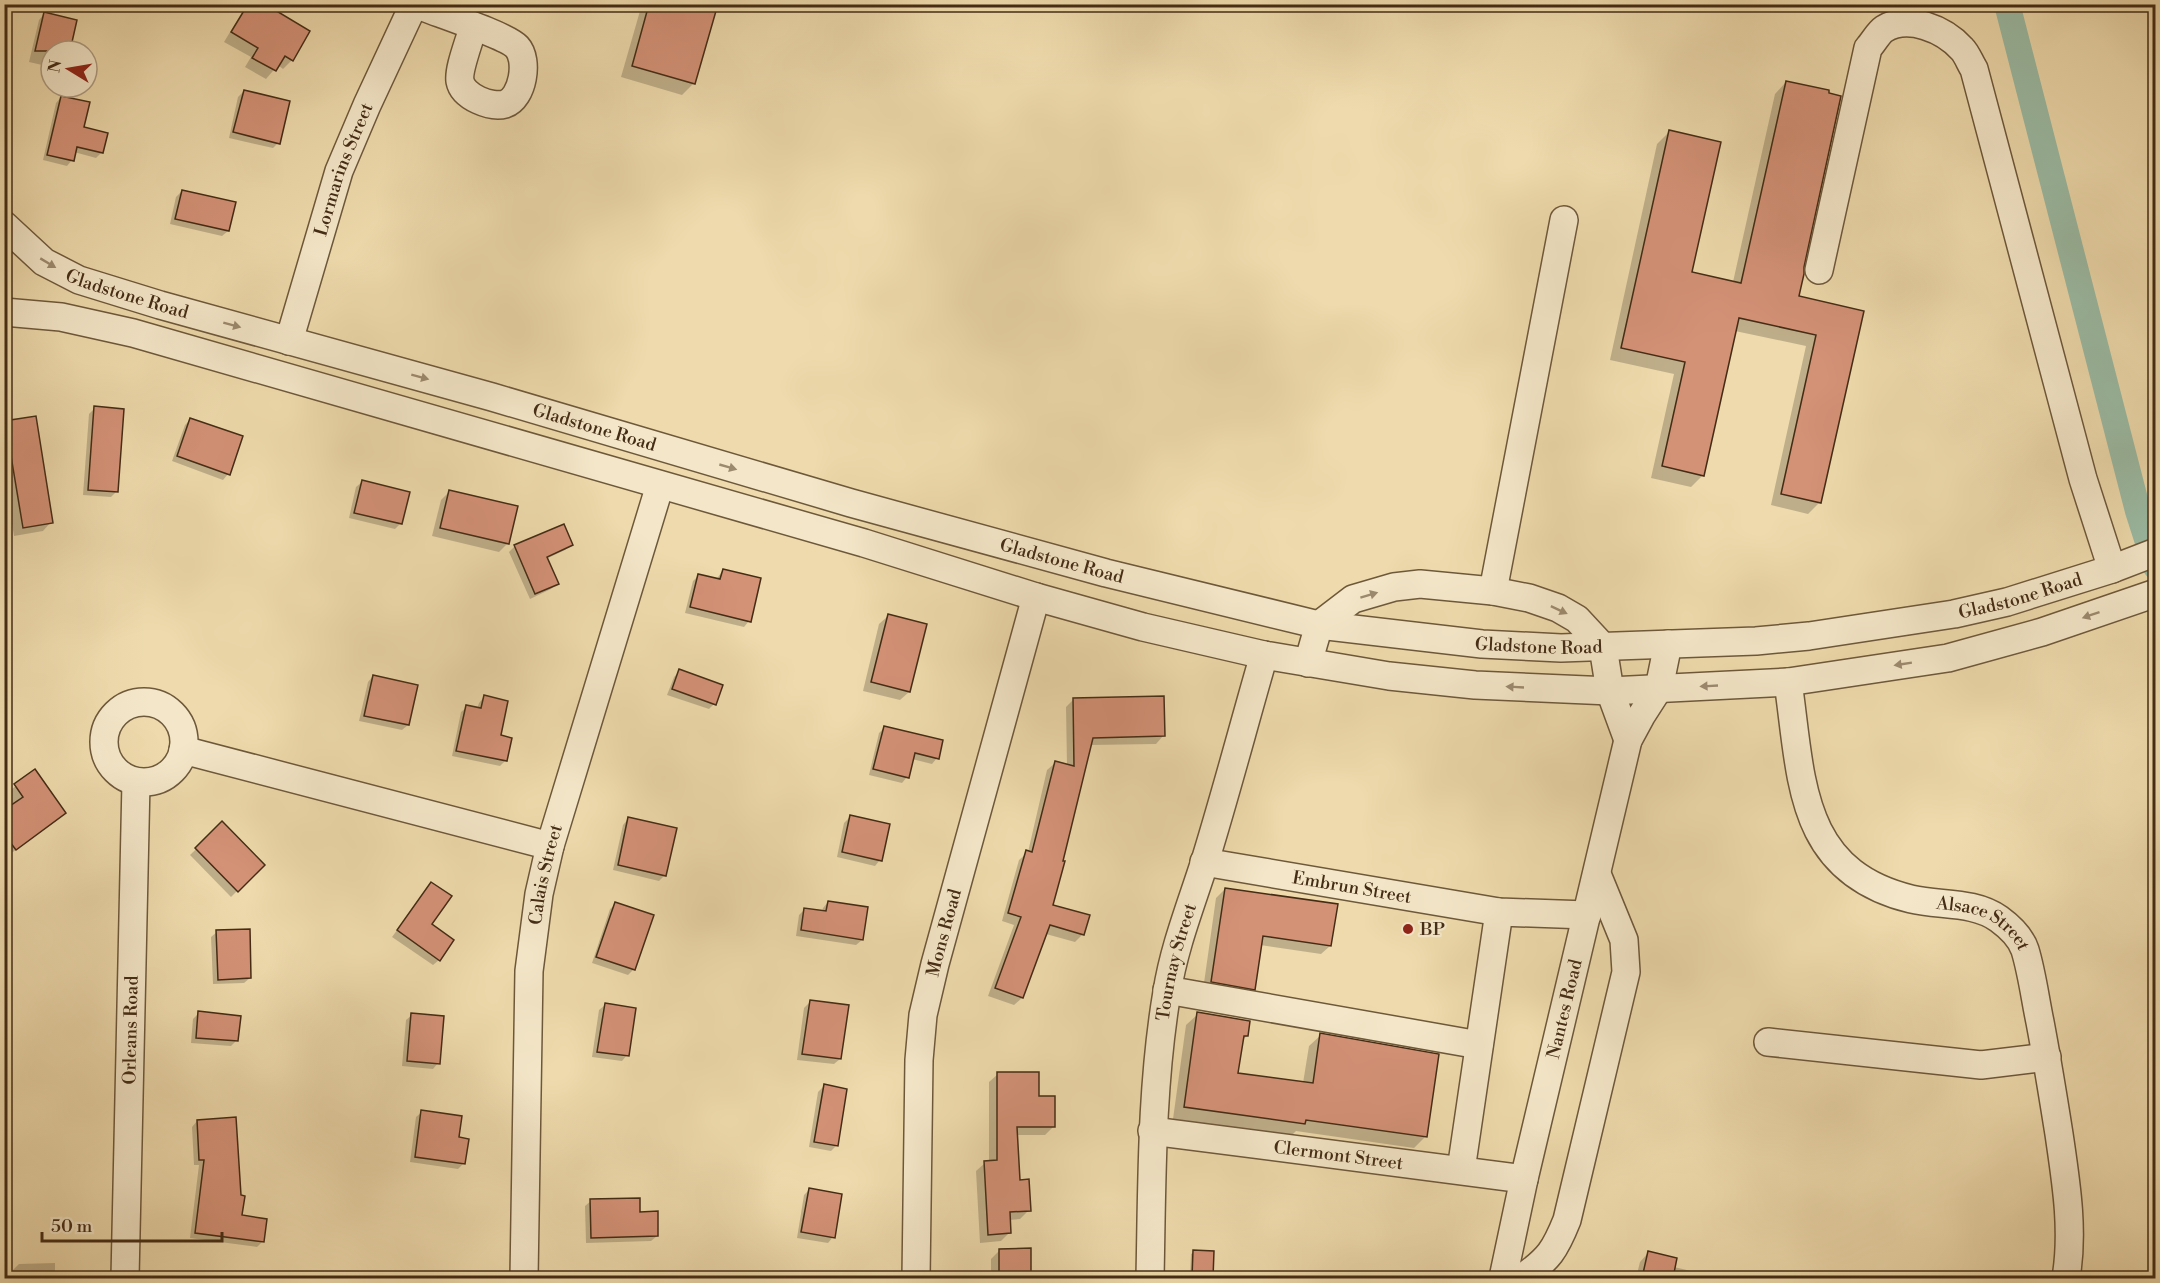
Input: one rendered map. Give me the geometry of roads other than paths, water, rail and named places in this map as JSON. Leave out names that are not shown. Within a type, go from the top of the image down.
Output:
[{"type":"street","points":[[414,4],[473,27]]},
{"type":"street","name":"Lormarins Street","points":[[289,341],[339,171],[414,4]]},
{"type":"street","points":[[1819,270],[1868,48],[1883,30],[1905,22],[1944,33],[1963,49],[1974,69],[2084,479],[2134,560]]},
{"type":"street","points":[[1493,591],[1564,220]]},
{"type":"street","name":"Gladstone Road","points":[[4,225],[44,262],[79,280],[160,305],[492,397],[1016,549],[1320,625],[1482,644],[1561,648],[1756,641],[1809,636],[1954,614],[2007,602],[2134,560]]},
{"type":"street","name":"Gladstone Road","points":[[4,312],[61,317],[133,333],[864,543],[1036,597],[1143,627],[1264,655],[1389,676],[1475,685],[1610,691],[1788,682],[1948,658],[2042,632],[2151,595]]},
{"type":"street","points":[[252,367],[255,345],[263,333]]},
{"type":"street","points":[[309,383],[314,374],[320,350]]},
{"type":"street","points":[[630,476],[630,455],[640,440]]},
{"type":"street","points":[[691,494],[700,472],[700,458]]},
{"type":"street","name":"Calais Street","points":[[524,1278],[529,971],[539,894],[550,846],[660,485]]},
{"type":"street","points":[[1007,587],[1016,549]]},
{"type":"street","points":[[1069,606],[1080,566]]},
{"type":"street","points":[[1308,663],[1320,625],[1353,599],[1394,587],[1420,584],[1493,591],[1529,598],[1558,608],[1577,619],[1603,647],[1610,691],[1628,740]]},
{"type":"street","name":"Mons Road","points":[[916,1278],[919,1060],[923,1015],[935,963],[1036,597]]},
{"type":"street","points":[[1232,647],[1242,605]]},
{"type":"street","points":[[1809,636],[1817,662],[1817,677]]},
{"type":"street","points":[[1756,641],[1753,655],[1754,669],[1760,683]]},
{"type":"street","name":"Nantes Road","points":[[1503,1278],[1524,1179],[1628,740],[1659,688],[1668,644]]},
{"type":"street","name":"Tournay Street","points":[[1150,1278],[1152,1131],[1157,1059],[1167,990],[1180,935],[1204,862],[1264,655]]},
{"type":"street","name":"Alsace Street","points":[[1788,682],[1805,800],[1821,838],[1834,857],[1856,877],[1880,890],[1913,899],[1976,909],[1998,918],[2013,930],[2024,949],[2047,1057],[2069,1203],[2066,1278]]},
{"type":"street","points":[[132,703],[156,703],[166,708],[181,727],[184,738],[183,750],[179,762],[161,779],[136,782],[115,771],[108,761],[104,750],[106,726],[122,708],[132,703]]},
{"type":"street","points":[[183,750],[550,846]]},
{"type":"street","name":"Orleans Road","points":[[125,1278],[136,782]]},
{"type":"street","name":"Embrun Street","points":[[1204,862],[1498,912],[1587,915]]},
{"type":"street","points":[[1522,1278],[1544,1263],[1556,1246],[1567,1220],[1626,972],[1624,940],[1597,874]]},
{"type":"street","points":[[1461,1170],[1498,912]]},
{"type":"street","points":[[1167,990],[1479,1045]]},
{"type":"street","points":[[1768,1042],[1981,1065],[2047,1057]]},
{"type":"street","name":"Clermont Street","points":[[1152,1131],[1524,1179]]},
{"type":"waterway","points":[[2007,4],[2138,511],[2156,567]]},
{"type":"place","name":"BP","points":[[1408,929]]}]
